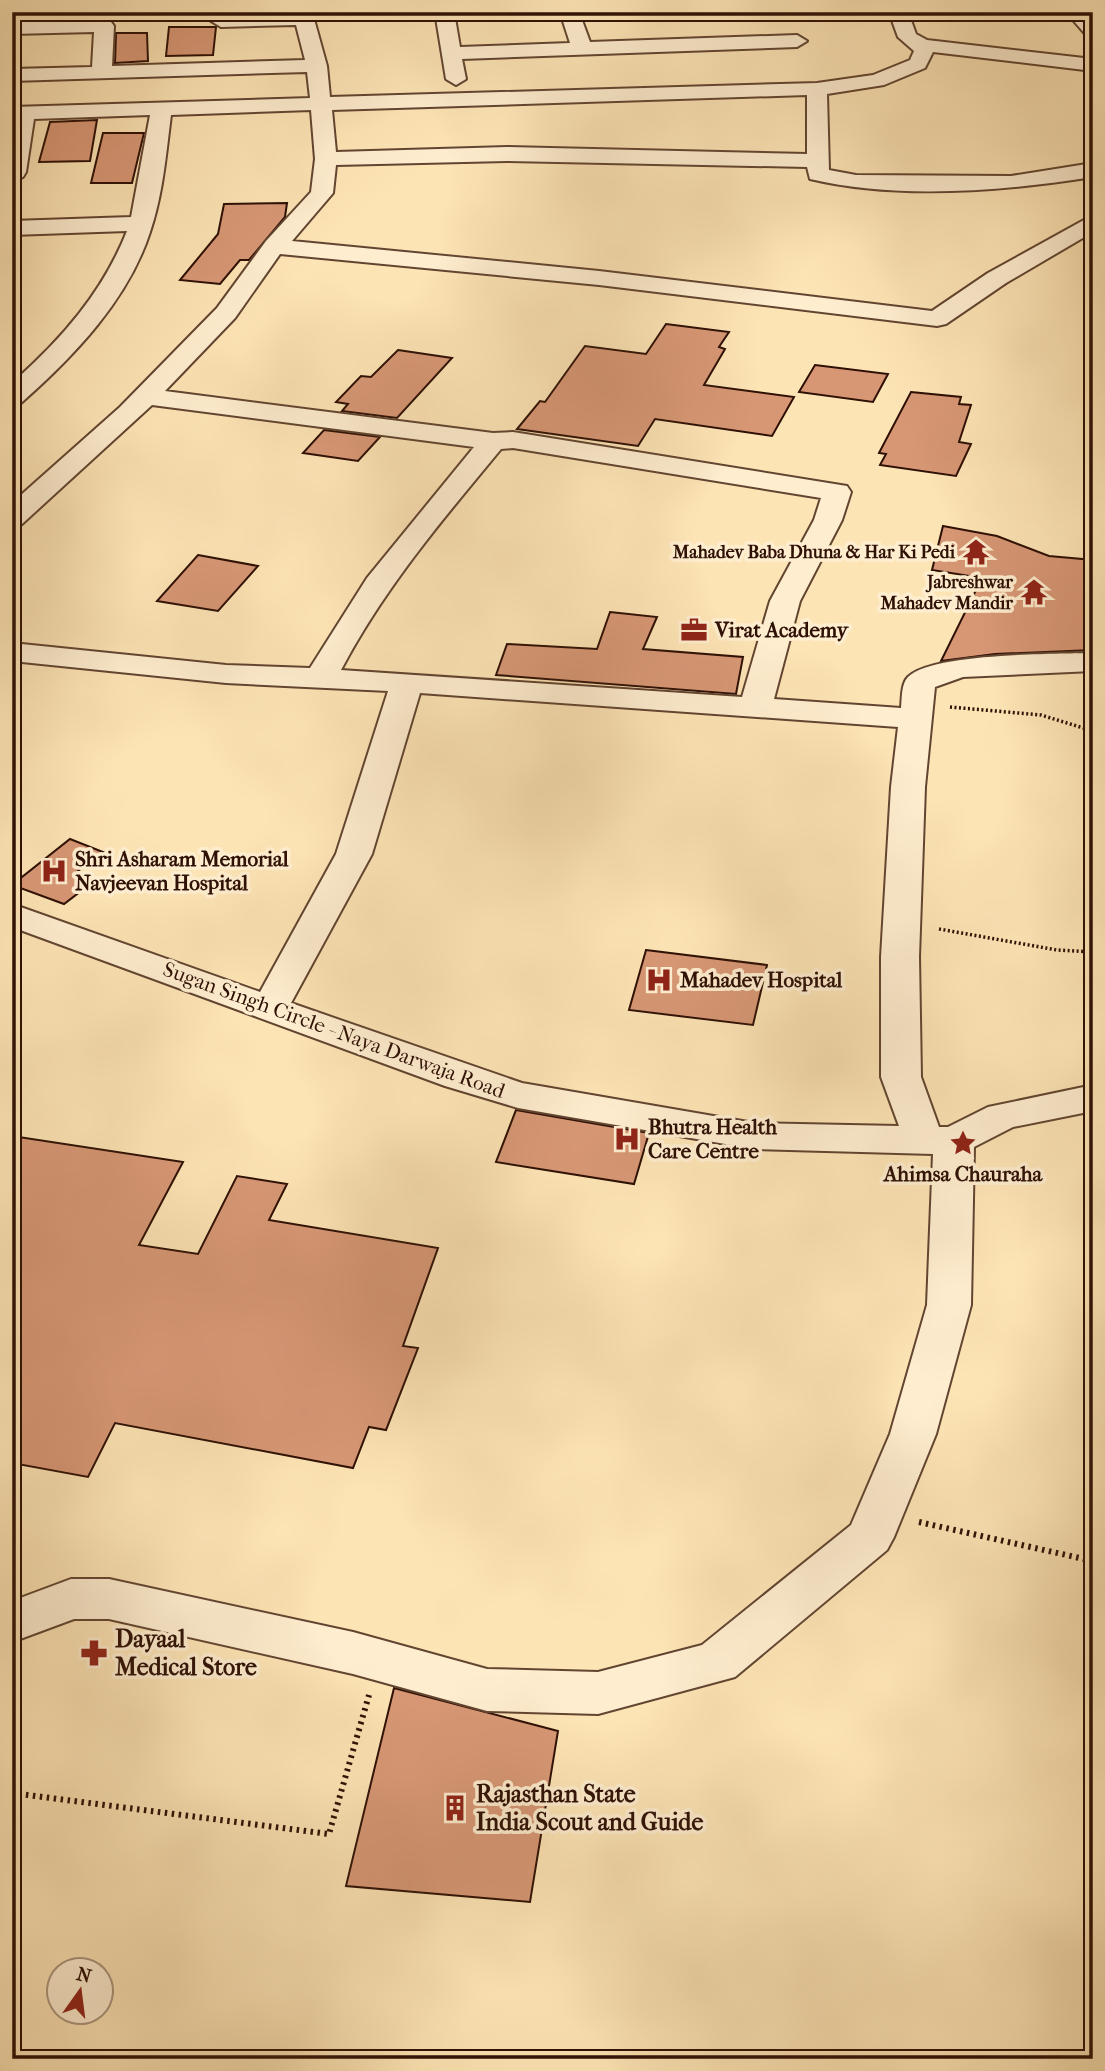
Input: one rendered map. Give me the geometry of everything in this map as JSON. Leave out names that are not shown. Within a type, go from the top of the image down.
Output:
[{"type":"street","points":[[444,12],[460,98]]},
{"type":"street","points":[[898,12],[908,37],[922,45],[1093,65]]},
{"type":"street","points":[[1075,12],[1093,31]]},
{"type":"street","points":[[12,518],[146,396],[226,313],[274,246],[322,192],[326,159],[317,66],[304,19],[222,17],[223,68]]},
{"type":"street","points":[[572,19],[582,48]]},
{"type":"street","points":[[572,19],[600,25]]},
{"type":"street","points":[[450,53],[582,48],[801,47],[785,19]]},
{"type":"street","points":[[12,28],[104,26],[102,72]]},
{"type":"street","points":[[12,173],[15,172],[18,113],[321,105],[877,81],[918,64],[924,51],[922,45]]},
{"type":"street","points":[[12,75],[317,66]]},
{"type":"street","points":[[824,82],[818,174],[856,182],[1011,183],[1093,170]]},
{"type":"street","points":[[575,95],[587,154]]},
{"type":"street","points":[[12,397],[35,378],[121,273],[141,224],[161,109]]},
{"type":"street","points":[[326,159],[406,154],[587,154],[817,161]]},
{"type":"street","points":[[274,246],[573,275],[937,319],[997,278],[1093,222]]},
{"type":"street","points":[[12,228],[141,224]]},
{"type":"street","points":[[146,396],[493,441],[513,440],[837,492],[828,520],[785,601],[755,709]]},
{"type":"street","points":[[321,678],[336,648],[382,579],[493,441]]},
{"type":"street","points":[[12,652],[226,674],[406,682],[755,709],[917,711]]},
{"type":"street","points":[[12,1622],[71,1599],[109,1599],[379,1661],[487,1690],[598,1693],[718,1662],[870,1537],[913,1434],[949,1305],[939,1140],[901,1077],[901,920],[908,787],[920,681],[960,668],[1093,662]]},
{"type":"street","points":[[270,1007],[354,854],[398,718],[406,682]]},
{"type":"street","name":"Sugan Singh Circle - Naya Darwaja Road","points":[[12,915],[458,1077],[530,1097],[754,1136],[939,1140]]},
{"type":"street","points":[[939,1140],[1002,1116],[1093,1098]]},
{"type":"path","points":[[917,711],[1031,713],[1079,724],[1093,731]]},
{"type":"path","points":[[901,920],[1057,950],[1093,952]]},
{"type":"path","points":[[880,1513],[1093,1561]]},
{"type":"path","points":[[12,1793],[329,1834],[379,1661]]},
{"type":"building","points":[[169,27],[216,27],[213,55],[166,56]]},
{"type":"building","points":[[116,33],[147,33],[148,61],[115,63]]},
{"type":"building","points":[[97,120],[90,161],[39,162],[50,122]]},
{"type":"building","points":[[103,133],[144,133],[132,183],[91,183]]},
{"type":"building","points":[[287,203],[285,217],[249,260],[240,260],[220,284],[180,280],[218,234],[224,204]]},
{"type":"building","points":[[666,324],[729,332],[719,347],[725,349],[704,385],[794,397],[772,436],[655,419],[638,446],[517,429],[540,401],[545,402],[585,346],[646,354]]},
{"type":"building","points":[[398,350],[452,358],[397,418],[342,411],[348,404],[336,402],[361,376],[371,377]]},
{"type":"building","points":[[815,365],[888,374],[873,402],[799,392]]},
{"type":"building","points":[[911,392],[961,397],[959,404],[971,405],[959,442],[971,444],[956,476],[880,465],[886,454],[879,453]]},
{"type":"building","points":[[324,430],[380,437],[358,461],[303,453]]},
{"type":"building","name":"Jabreshwar Mahadev Mandir","points":[[943,526],[997,536],[1049,556],[1093,560],[1093,650],[995,654],[941,661],[982,578],[932,570]]},
{"type":"building","points":[[198,555],[258,566],[218,611],[157,601]]},
{"type":"building","points":[[610,612],[657,617],[643,649],[743,657],[736,694],[496,675],[507,644],[597,649]]},
{"type":"building","points":[[70,839],[103,852],[74,874],[94,881],[64,904],[12,885]]},
{"type":"building","points":[[646,950],[767,965],[753,1025],[629,1010]]},
{"type":"building","points":[[516,1110],[649,1133],[634,1184],[496,1162]]},
{"type":"building","points":[[12,1136],[183,1162],[139,1245],[198,1254],[237,1176],[287,1184],[269,1220],[438,1248],[403,1346],[418,1348],[386,1430],[369,1427],[353,1468],[115,1423],[88,1477],[12,1463]]},
{"type":"building","name":"Rajasthan State India Scout and Guide","points":[[394,1688],[558,1731],[530,1902],[346,1886]]},
{"type":"place","name":"Mahadev Baba Dhuna & Har Ki Pedi","points":[[976,552]]},
{"type":"place","name":"Jabreshwar Mahadev Mandir","points":[[1034,592]]},
{"type":"place","name":"Virat Academy","points":[[694,630]]},
{"type":"place","name":"Shri Asharam Memorial Navjeevan Hospital","points":[[54,871]]},
{"type":"place","name":"Mahadev Hospital","points":[[659,980]]},
{"type":"place","name":"Bhutra Health Care Centre","points":[[627,1139]]},
{"type":"place","name":"Ahimsa Chauraha","points":[[963,1143]]},
{"type":"place","name":"Dayaal Medical Store","points":[[94,1653]]},
{"type":"place","name":"Rajasthan State India Scout and Guide","points":[[455,1808]]}]
